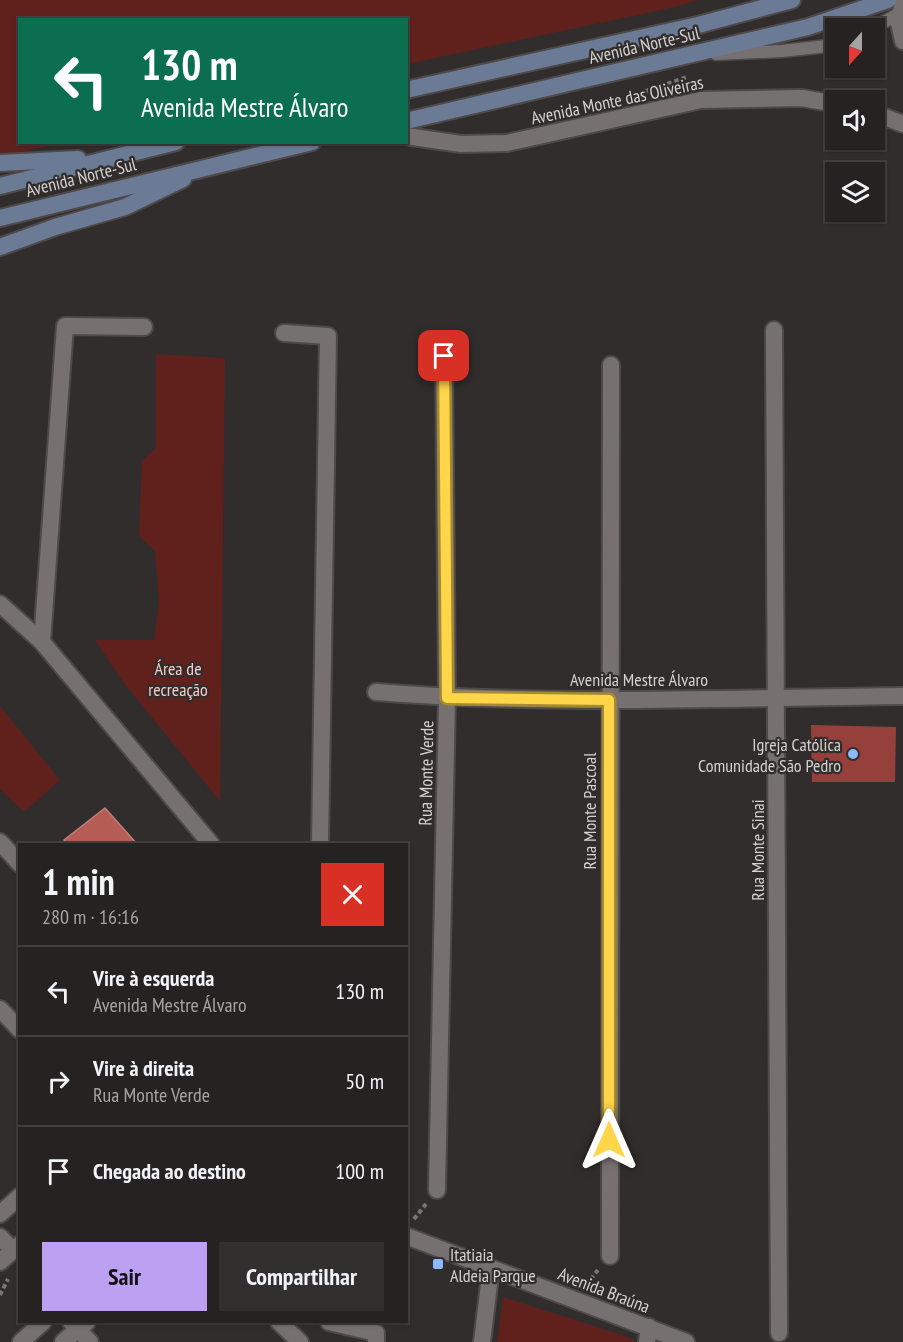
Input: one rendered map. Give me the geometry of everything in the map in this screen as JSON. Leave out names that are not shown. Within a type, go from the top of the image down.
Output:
[{"type":"main road","name":"Avenida Norte-Sul","points":[[408,90],[698,25],[792,0]]},
{"type":"main road","name":"Avenida Norte-Sul","points":[[408,121],[808,27],[888,0]]},
{"type":"main road","name":"Avenida Norte-Sul","points":[[0,186],[168,144]]},
{"type":"main road","name":"Avenida Norte-Sul","points":[[0,218],[304,144]]},
{"type":"main road","points":[[0,163],[108,158]]},
{"type":"main road","points":[[0,247],[55,227],[125,207],[211,166]]},
{"type":"street","points":[[901,8],[900,34],[903,41]]},
{"type":"street","name":"Avenida Monte das Oliveiras","points":[[408,136],[461,144],[507,143],[701,100],[802,98],[825,102]]},
{"type":"street","points":[[885,117],[903,124]]},
{"type":"street","points":[[42,642],[65,326],[144,327]]},
{"type":"street","name":"Rua Monte Sinai","points":[[774,330],[779,1332]]},
{"type":"street","points":[[284,333],[328,336],[320,843]]},
{"type":"street","name":"Rua Monte Verde","points":[[437,1190],[447,698],[444,356]]},
{"type":"street","name":"Rua Monte Pascoal","points":[[610,1256],[611,366]]},
{"type":"street","points":[[0,604],[42,642],[210,843]]},
{"type":"street","name":"Avenida Mestre Álvaro","points":[[376,692],[447,698],[609,700],[903,696]]},
{"type":"street","points":[[0,842],[18,862]]},
{"type":"street","points":[[0,1009],[18,1028]]},
{"type":"street","points":[[0,1214],[18,1198]]},
{"type":"street","name":"Avenida Braúna","points":[[410,1229],[491,1268],[574,1299],[648,1335],[686,1342]]},
{"type":"street","points":[[0,1238],[11,1252]]},
{"type":"street","points":[[482,1342],[491,1268]]},
{"type":"street","points":[[21,1342],[42,1323]]},
{"type":"street","points":[[280,1323],[300,1342]]},
{"type":"street","points":[[334,1323],[376,1332],[376,1342]]},
{"type":"street","points":[[63,1342],[78,1324],[90,1342]]},
{"type":"lane","points":[[885,19],[901,8]]},
{"type":"lane","points":[[684,55],[782,51],[825,46]]},
{"type":"path","points":[[410,1229],[437,1190]]},
{"type":"path","points":[[574,1299],[610,1256]]},
{"type":"green space","points":[[0,0],[697,0],[675,7],[408,64],[408,18],[18,18],[18,144],[56,144],[0,157]]},
{"type":"green space","name":"Área de recreação","points":[[156,354],[225,358],[220,801],[124,683],[95,640],[154,640],[159,602],[155,551],[139,536],[142,461],[156,448]]},
{"type":"green space","points":[[0,706],[60,780],[24,812],[0,789]]},
{"type":"green space","points":[[503,1297],[634,1339],[633,1342],[497,1342]]},
{"type":"shaded area","points":[[105,808],[136,843],[67,843],[64,840]]},
{"type":"building","name":"Igreja Católica Comunidade São Pedro","points":[[811,725],[896,727],[895,782],[812,782]]},
{"type":"place","name":"Igreja Católica Comunidade São Pedro","points":[[853,754]]},
{"type":"place","name":"Itatiaia Aldeia Parque","points":[[438,1264]]},
{"type":"route","points":[[444,356],[447,698],[609,700],[609,1140]]}]
